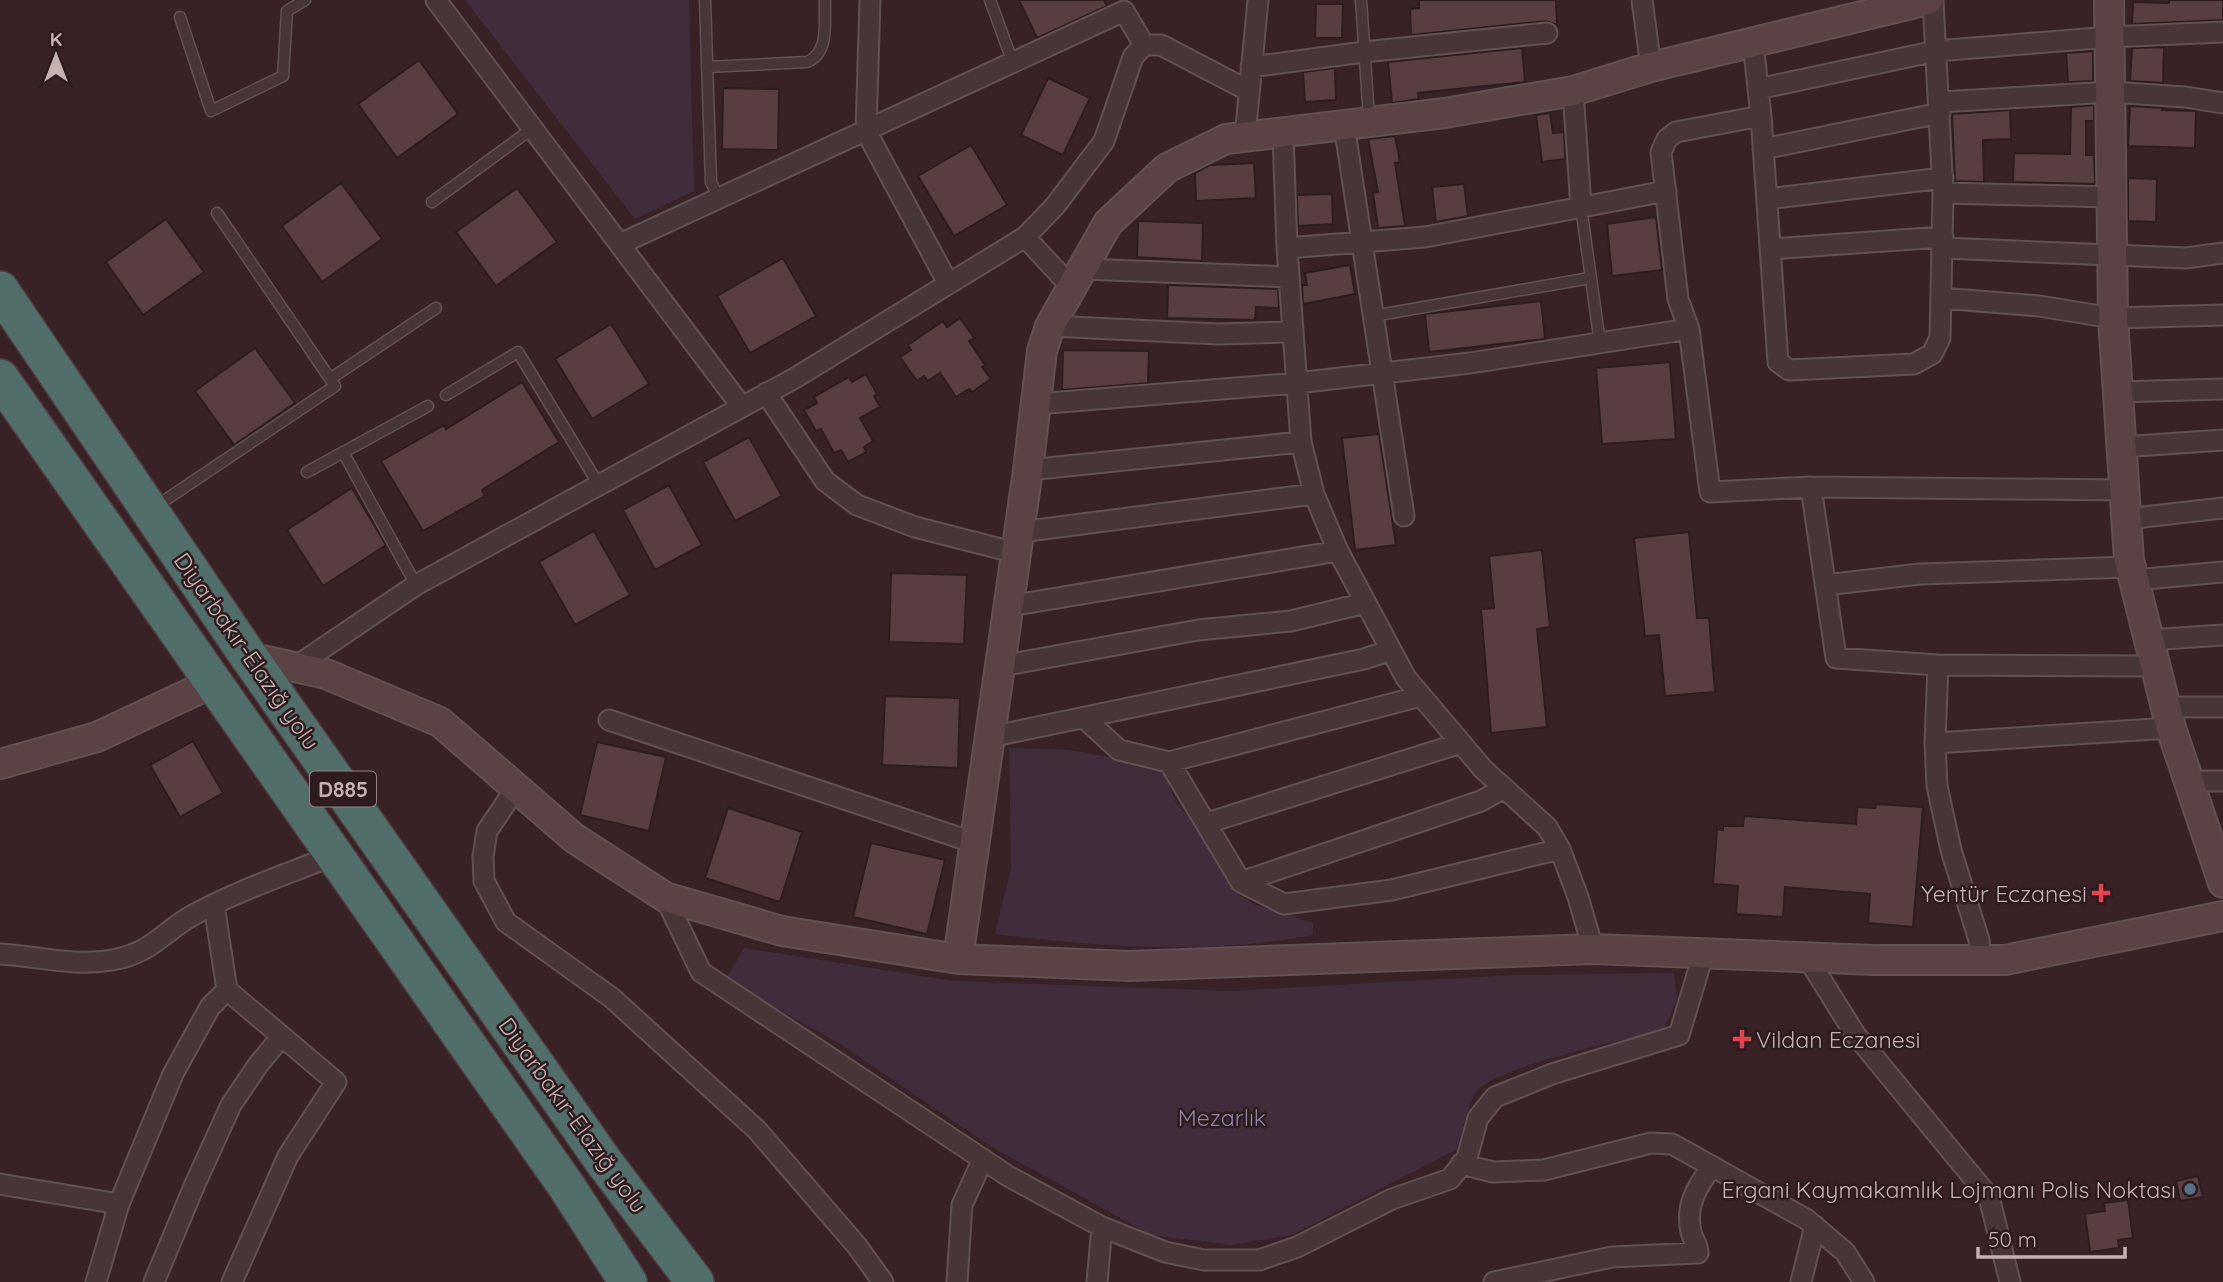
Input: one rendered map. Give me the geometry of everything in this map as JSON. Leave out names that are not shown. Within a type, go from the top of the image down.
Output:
[{"type":"highway","name":"Diyarbakır-Elazığ yolu","points":[[0,290],[249,657],[604,1162],[695,1282]]},
{"type":"highway","name":"Diyarbakır-Elazığ yolu","points":[[0,378],[559,1176],[628,1282]]},
{"type":"street","points":[[436,0],[742,407]]},
{"type":"street","points":[[870,0],[866,131],[948,283]]},
{"type":"street","points":[[1245,137],[1258,0]]},
{"type":"street","points":[[1642,0],[1651,67]]},
{"type":"street","points":[[958,959],[1001,666],[1042,351],[1050,326],[1108,223],[1167,167],[1226,139],[1445,113],[1573,91],[1651,67],[1753,42],[1930,0],[1936,51],[1943,185],[1940,338],[1932,355],[1914,364],[1789,370],[1778,362],[1761,116],[1753,42]]},
{"type":"street","points":[[2109,0],[2113,318],[2132,574],[2169,717],[2221,874]]},
{"type":"street","points":[[620,244],[1124,11],[1144,45]]},
{"type":"street","points":[[1251,67],[1547,33]]},
{"type":"street","points":[[1758,89],[1936,51],[2110,37],[2223,33]]},
{"type":"street","points":[[295,667],[416,585],[742,407],[1026,237],[1055,206],[1104,141],[1133,57],[1144,45],[1161,45],[1249,91]]},
{"type":"street","points":[[1573,91],[1581,208]]},
{"type":"street","points":[[1763,149],[1940,108],[2111,92],[2185,97],[2223,103]]},
{"type":"street","points":[[1761,116],[1682,130],[1671,135],[1661,152],[1678,299],[1689,330],[1710,492],[1811,487],[2124,490]]},
{"type":"street","points":[[1357,124],[1361,242],[1404,516]]},
{"type":"street","points":[[1283,132],[1287,248],[1301,442],[1314,494],[1338,551],[1406,678],[1483,769],[1547,827],[1560,849],[1593,949]]},
{"type":"street","points":[[1767,199],[1943,185],[2112,197]]},
{"type":"street","points":[[1287,248],[1425,237],[1666,191]]},
{"type":"street","points":[[1026,237],[1063,278],[1289,276]]},
{"type":"street","points":[[1770,249],[1943,242],[2112,256],[2186,258],[2223,253]]},
{"type":"street","points":[[1941,298],[2039,306],[2113,318],[2223,315]]},
{"type":"street","points":[[1050,326],[1218,334],[1293,332]]},
{"type":"street","points":[[1036,404],[1381,374],[1689,330]]},
{"type":"street","points":[[2118,392],[2223,389]]},
{"type":"street","points":[[766,393],[825,481],[857,505],[915,527],[1018,542],[1314,494]]},
{"type":"street","points":[[2121,447],[2223,440]]},
{"type":"street","points":[[1028,470],[1301,442]]},
{"type":"street","points":[[1811,487],[1836,658],[1938,665],[2152,653],[2223,635]]},
{"type":"street","points":[[2126,519],[2223,508]]},
{"type":"street","points":[[1009,606],[1338,551]]},
{"type":"street","points":[[1825,584],[1920,575],[2223,572]]},
{"type":"street","points":[[1001,666],[1198,630],[1290,621],[1366,603]]},
{"type":"street","points":[[1004,734],[1364,659],[1391,650]]},
{"type":"street","points":[[249,657],[326,674],[440,722],[574,838],[664,897],[782,931],[958,959],[1130,966],[1593,949],[1874,960],[2005,960],[2223,916]]},
{"type":"street","points":[[1938,665],[1935,743],[1937,786],[1951,850],[1979,940],[1982,960]]},
{"type":"street","points":[[0,764],[97,737],[212,683]]},
{"type":"street","points":[[1084,718],[1119,750],[1169,762],[1422,696]]},
{"type":"street","points":[[1935,743],[2169,717],[2223,707]]},
{"type":"street","points":[[609,720],[975,842]]},
{"type":"street","points":[[1207,823],[1461,743]]},
{"type":"street","points":[[1169,762],[1241,882],[1284,904],[1392,890],[1560,849]]},
{"type":"street","points":[[2189,781],[2223,780]]},
{"type":"street","points":[[516,788],[487,831],[483,857],[484,881],[506,922],[612,998],[757,1130],[857,1245],[883,1282]]},
{"type":"street","points":[[1241,882],[1481,801],[1504,788]]},
{"type":"street","points":[[0,954],[79,962],[113,960],[155,944],[193,915],[214,905],[334,856]]},
{"type":"street","points":[[664,897],[701,972],[1008,1176],[1102,1227],[1165,1252],[1203,1259],[1259,1259],[1297,1247],[1392,1199],[1450,1179],[1466,1158],[1478,1118],[1495,1097],[1552,1074],[1679,1035],[1704,952]]},
{"type":"street","points":[[214,905],[227,990],[335,1082],[288,1156],[232,1282]]},
{"type":"street","points":[[1807,957],[1855,1034],[1989,1197],[2010,1282]]},
{"type":"street","points":[[96,1282],[119,1204],[173,1074],[210,1007],[227,990]]},
{"type":"street","points":[[154,1282],[231,1105],[281,1037]]},
{"type":"street","points":[[1461,1164],[1493,1172],[1544,1170],[1651,1143],[1672,1144],[1807,1219],[1845,1252],[1864,1282]]},
{"type":"street","points":[[957,1282],[962,1205],[982,1158]]},
{"type":"street","points":[[1494,1282],[1612,1256],[1698,1253],[1689,1226],[1690,1205],[1696,1187],[1712,1166]]},
{"type":"street","points":[[0,1184],[119,1204]]},
{"type":"street","points":[[1801,1282],[1815,1226]]},
{"type":"street","points":[[1097,1282],[1102,1227]]},
{"type":"lane","points":[[180,17],[211,111],[283,76],[288,11],[305,0]]},
{"type":"lane","points":[[705,0],[711,181],[719,199]]},
{"type":"lane","points":[[707,67],[813,60],[823,47],[825,0]]},
{"type":"lane","points":[[990,0],[1013,63]]},
{"type":"lane","points":[[1357,124],[1364,52],[1361,0]]},
{"type":"lane","points":[[432,202],[533,128]]},
{"type":"lane","points":[[1581,208],[1600,343]]},
{"type":"lane","points":[[150,511],[335,386],[217,213]]},
{"type":"lane","points":[[1372,316],[1590,278]]},
{"type":"lane","points":[[330,379],[436,308]]},
{"type":"lane","points":[[446,395],[518,352],[599,486]]},
{"type":"lane","points":[[307,472],[428,406]]},
{"type":"lane","points":[[343,452],[416,585]]},
{"type":"green space","points":[[465,0],[689,0],[694,191],[635,219]]},
{"type":"green space","points":[[1009,748],[1069,750],[1162,767],[1177,805],[1200,827],[1236,893],[1256,905],[1313,923],[1313,935],[1235,945],[1154,947],[995,934],[1011,868]]},
{"type":"green space","name":"Mezarlık","points":[[744,948],[954,981],[1230,991],[1516,975],[1674,973],[1677,1000],[1662,1032],[1563,1055],[1508,1073],[1488,1083],[1473,1096],[1457,1149],[1292,1235],[1231,1245],[1151,1235],[990,1146],[840,1044],[726,979]]},
{"type":"building","points":[[1019,0],[1104,0],[1107,6],[1037,38]]},
{"type":"building","points":[[1419,0],[1556,0],[1557,25],[1546,21],[1411,35],[1410,9],[1419,8]]},
{"type":"building","points":[[2169,0],[2223,0],[2223,20],[2132,24],[2133,2],[2169,3]]},
{"type":"building","points":[[1316,4],[1343,4],[1342,38],[1315,38]]},
{"type":"building","points":[[2164,47],[2163,83],[2130,81],[2132,48]]},
{"type":"building","points":[[1522,48],[1525,82],[1418,93],[1419,99],[1392,103],[1388,62]]},
{"type":"building","points":[[2093,51],[2093,81],[2068,82],[2066,53]]},
{"type":"building","points":[[419,60],[458,114],[397,158],[358,104]]},
{"type":"building","points":[[1335,68],[1336,100],[1305,102],[1303,72]]},
{"type":"building","points":[[1048,78],[1090,98],[1063,155],[1021,135]]},
{"type":"building","points":[[723,88],[779,89],[778,150],[722,149]]},
{"type":"building","points":[[2094,105],[2094,121],[2086,121],[2086,155],[2094,155],[2095,184],[2013,182],[2014,153],[2070,154],[2071,107]]},
{"type":"building","points":[[2130,106],[2196,111],[2195,148],[2128,146]]},
{"type":"building","points":[[2010,110],[2011,139],[1983,140],[1984,182],[1955,181],[1952,114]]},
{"type":"building","points":[[1550,113],[1553,133],[1564,132],[1565,159],[1542,162],[1536,115]]},
{"type":"building","points":[[1395,136],[1400,162],[1395,163],[1405,226],[1378,228],[1373,193],[1378,192],[1368,139]]},
{"type":"building","points":[[971,145],[1007,205],[954,236],[918,176]]},
{"type":"building","points":[[1254,163],[1256,198],[1196,201],[1195,173],[1210,165]]},
{"type":"building","points":[[2128,178],[2157,179],[2156,222],[2128,221]]},
{"type":"building","points":[[341,183],[382,239],[322,282],[282,226]]},
{"type":"building","points":[[1464,184],[1468,216],[1436,222],[1432,187]]},
{"type":"building","points":[[517,188],[557,242],[496,286],[456,232]]},
{"type":"building","points":[[1332,194],[1333,224],[1298,226],[1297,195]]},
{"type":"building","points":[[1656,217],[1662,270],[1612,276],[1607,224]]},
{"type":"building","points":[[166,219],[204,272],[143,315],[106,262]]},
{"type":"building","points":[[1138,221],[1203,223],[1202,261],[1137,257]]},
{"type":"building","points":[[783,258],[816,316],[750,353],[717,296]]},
{"type":"building","points":[[1350,265],[1355,294],[1303,304],[1302,285],[1307,285],[1305,273]]},
{"type":"building","points":[[1168,285],[1278,289],[1279,308],[1256,307],[1255,320],[1167,318]]},
{"type":"building","points":[[1541,301],[1545,339],[1429,352],[1425,314]]},
{"type":"building","points":[[960,318],[974,338],[969,341],[991,379],[972,392],[969,389],[956,397],[940,373],[928,381],[924,376],[917,381],[900,357],[911,350],[908,345],[943,321],[947,327]]},
{"type":"building","points":[[611,324],[649,384],[592,419],[555,359]]},
{"type":"building","points":[[255,348],[295,403],[234,445],[195,391]]},
{"type":"building","points":[[1063,350],[1149,351],[1148,383],[1062,390]]},
{"type":"building","points":[[1670,362],[1676,439],[1602,444],[1596,368]]},
{"type":"building","points":[[866,374],[877,394],[874,396],[880,407],[860,418],[873,441],[864,447],[866,452],[848,462],[841,450],[834,453],[821,429],[816,431],[804,410],[817,403],[814,397],[849,377],[852,382]]},
{"type":"building","points":[[522,382],[559,442],[482,490],[485,496],[423,531],[381,461],[444,425],[446,429]]},
{"type":"building","points":[[1379,434],[1396,545],[1355,550],[1342,438]]},
{"type":"building","points":[[749,437],[782,496],[735,521],[703,462]]},
{"type":"building","points":[[669,485],[702,545],[655,570],[623,510]]},
{"type":"building","points":[[352,488],[386,545],[323,586],[287,530]]},
{"type":"building","points":[[594,531],[630,595],[575,625],[539,562]]},
{"type":"building","points":[[1689,532],[1697,618],[1709,618],[1715,692],[1665,696],[1659,635],[1645,636],[1634,538]]},
{"type":"building","points":[[1542,550],[1550,627],[1537,629],[1547,727],[1491,733],[1481,609],[1494,608],[1489,556]]},
{"type":"building","points":[[891,573],[967,575],[964,644],[889,642]]},
{"type":"building","points":[[885,696],[960,698],[958,768],[882,765]]},
{"type":"building","points":[[193,741],[223,793],[180,817],[150,765]]},
{"type":"building","points":[[597,742],[666,757],[649,831],[580,815]]},
{"type":"building","points":[[1876,804],[1923,807],[1913,927],[1868,923],[1870,894],[1785,887],[1783,917],[1736,914],[1738,886],[1713,884],[1717,829],[1723,830],[1723,826],[1743,826],[1744,816],[1856,824],[1857,807],[1875,808]]},
{"type":"building","points":[[728,808],[802,832],[780,902],[705,878]]},
{"type":"building","points":[[871,843],[945,860],[927,934],[853,917]]},
{"type":"building","name":"Ergani Kaymakamlık Lojmanı Polis Noktası","points":[[2198,1176],[2203,1197],[2180,1201],[2176,1181]]},
{"type":"building","points":[[2128,1200],[2133,1238],[2118,1240],[2119,1248],[2090,1252],[2085,1214],[2105,1211],[2104,1203]]},
{"type":"place","name":"Yentür Eczanesi","points":[[2101,893]]},
{"type":"place","name":"Vildan Eczanesi","points":[[1742,1039]]},
{"type":"place","name":"Ergani Kaymakamlık Lojmanı Polis Noktası","points":[[2190,1189]]}]
